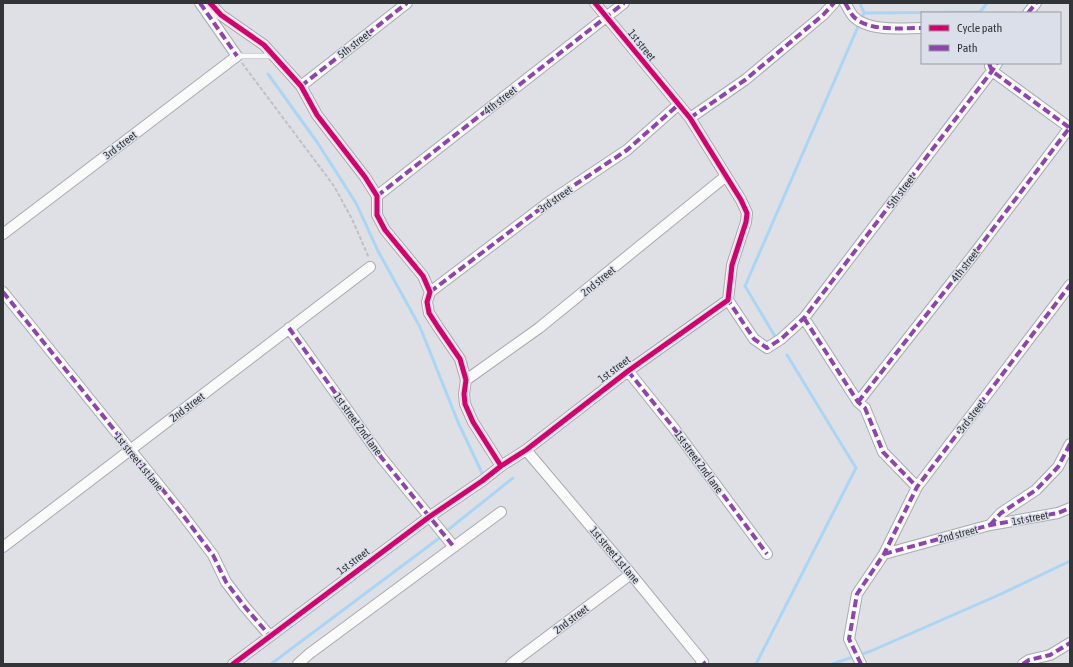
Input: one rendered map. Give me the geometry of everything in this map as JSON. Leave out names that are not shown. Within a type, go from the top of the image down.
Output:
[{"type":"street","points":[[203,3],[264,45],[302,86],[318,115],[377,196],[377,215],[384,230],[423,276],[430,292],[427,302],[429,313],[460,358],[466,380],[464,394],[465,404],[473,422],[501,466]]},
{"type":"street","points":[[203,3],[237,56]]},
{"type":"street","name":"5th street","points":[[302,86],[407,3]]},
{"type":"street","name":"1st street","points":[[233,664],[429,517],[526,450],[628,371],[728,300],[732,265],[746,222],[747,213],[741,200],[690,118],[595,3]]},
{"type":"street","name":"4th street","points":[[377,196],[624,3]]},
{"type":"street","points":[[690,118],[745,80],[823,15],[834,3]]},
{"type":"street","points":[[846,3],[853,17],[864,24],[884,28],[921,28]]},
{"type":"street","points":[[1029,12],[1036,3]]},
{"type":"street","name":"3rd street","points":[[3,234],[237,56]]},
{"type":"street","name":"5th street","points":[[728,300],[754,339],[767,348],[781,339],[804,318],[993,66]]},
{"type":"street","points":[[993,66],[1070,128]]},
{"type":"street","name":"3rd street","points":[[430,292],[549,202],[627,150],[678,105]]},
{"type":"street","name":"4th street","points":[[858,402],[1070,128]]},
{"type":"street","name":"2nd street","points":[[466,380],[539,328],[726,176]]},
{"type":"street","name":"2nd street","points":[[3,546],[370,267]]},
{"type":"street","name":"3rd street","points":[[861,663],[849,639],[857,594],[884,554],[917,487],[1070,285]]},
{"type":"street","name":"1st street 1st lane","points":[[3,292],[179,510],[213,555],[226,582],[270,636]]},
{"type":"street","points":[[804,318],[858,402],[865,408],[883,452],[917,487]]},
{"type":"street","name":"1st street 2nd lane","points":[[289,328],[381,457],[454,547]]},
{"type":"street","name":"1st street 2nd lane","points":[[628,371],[674,427],[767,554]]},
{"type":"street","name":"2nd street","points":[[884,554],[990,525],[1001,513],[1036,490],[1058,467],[1070,444]]},
{"type":"street","name":"1st street 1st lane","points":[[526,450],[631,574],[702,663]]},
{"type":"street","name":"1st street","points":[[990,525],[1058,513],[1070,508]]},
{"type":"street","points":[[298,664],[309,654],[501,512]]},
{"type":"street","name":"2nd street","points":[[511,664],[631,574]]},
{"type":"street","points":[[1023,664],[1029,660],[1050,655],[1070,643]]},
{"type":"lane","points":[[237,56],[274,56]]},
{"type":"path","points":[[237,56],[334,186],[352,219],[371,260],[370,267]]},
{"type":"waterway","points":[[776,338],[745,286],[864,13],[860,3]]},
{"type":"waterway","points":[[980,12],[987,3]]},
{"type":"waterway","points":[[864,13],[921,13]]},
{"type":"waterway","points":[[268,74],[317,142],[356,203],[378,251],[420,327],[458,422],[482,473]]},
{"type":"waterway","points":[[756,664],[856,468],[787,355]]},
{"type":"waterway","points":[[449,529],[513,478]]},
{"type":"waterway","points":[[271,664],[442,536]]},
{"type":"waterway","points":[[832,664],[871,651],[1001,594],[1070,561]]},
{"type":"marked path","points":[[200,3],[237,56]]},
{"type":"marked path","points":[[301,86],[407,3]]},
{"type":"marked path","points":[[377,196],[624,3]]},
{"type":"marked path","points":[[690,118],[745,80],[823,15],[834,3]]},
{"type":"marked path","points":[[845,3],[854,17],[860,22],[868,25],[886,28],[921,28]]},
{"type":"marked path","points":[[1029,12],[1036,3]]},
{"type":"marked path","points":[[989,64],[992,71],[1070,128]]},
{"type":"marked path","points":[[729,297],[728,300],[754,339],[767,348],[781,339],[804,318],[996,64]]},
{"type":"marked path","points":[[430,292],[549,202],[627,150],[678,105]]},
{"type":"marked path","points":[[858,402],[974,254],[1070,127]]},
{"type":"marked path","points":[[861,664],[849,639],[857,594],[884,554],[917,487],[1070,285]]},
{"type":"marked path","points":[[3,292],[179,510],[213,555],[226,582],[270,636]]},
{"type":"marked path","points":[[804,318],[858,402],[865,408],[883,452],[917,487]]},
{"type":"marked path","points":[[289,328],[381,457],[454,547]]},
{"type":"marked path","points":[[628,371],[673,427],[767,554]]},
{"type":"marked path","points":[[990,525],[1001,513],[1036,490],[1058,467],[1070,444]]},
{"type":"marked path","points":[[884,554],[990,525],[1058,513],[1070,508]]},
{"type":"marked path","points":[[1023,664],[1029,660],[1050,655],[1070,643]]},
{"type":"cycle path","points":[[210,3],[221,15],[264,45],[301,86],[317,115],[365,177],[377,196],[377,215],[385,230],[423,276],[430,292],[427,302],[429,313],[460,359],[466,380],[464,394],[465,404],[473,422],[501,466]]},
{"type":"cycle path","points":[[233,664],[429,517],[526,450],[628,371],[728,300],[732,265],[746,222],[747,213],[741,200],[690,118],[595,3]]}]
